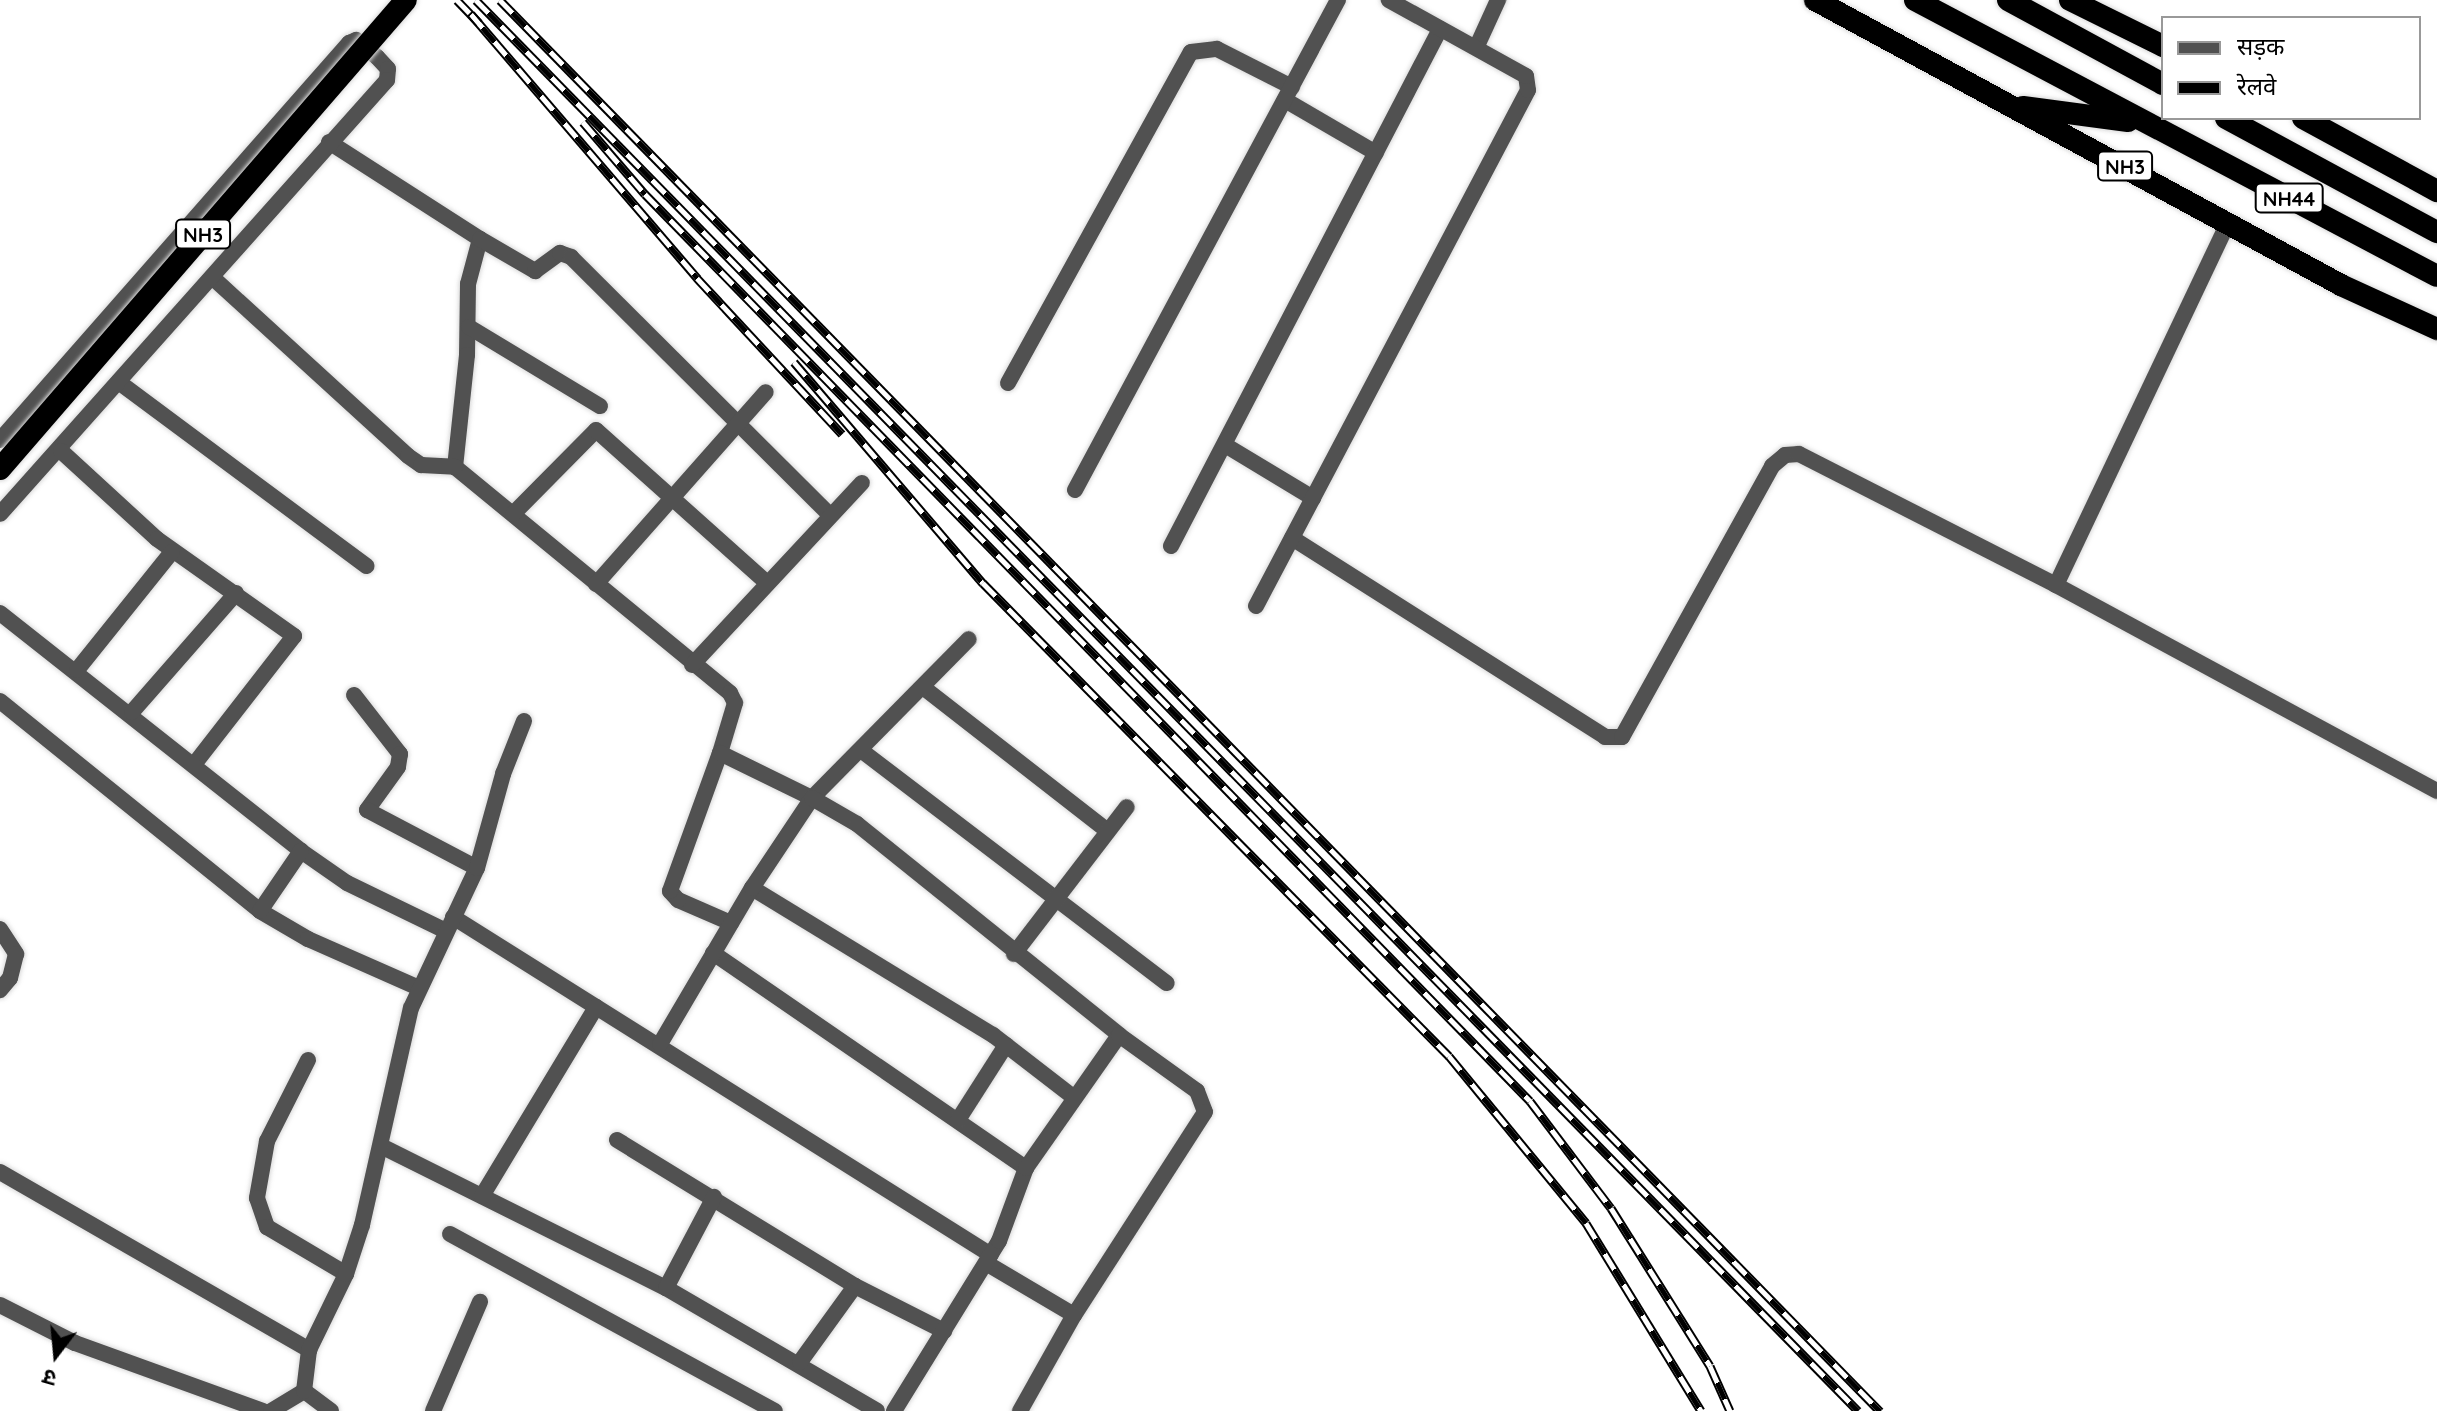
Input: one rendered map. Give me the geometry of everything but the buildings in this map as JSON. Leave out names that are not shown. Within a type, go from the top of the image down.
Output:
[{"type":"highway","name":"NH3","points":[[0,469],[406,0]]},
{"type":"highway","name":"NH3","points":[[1815,0],[2341,285],[2437,329]]},
{"type":"highway","name":"NH44","points":[[1915,0],[2437,276]]},
{"type":"highway","points":[[2008,0],[2161,83]]},
{"type":"highway","points":[[2070,0],[2161,45]]},
{"type":"highway","points":[[2008,105],[2141,122]]},
{"type":"highway","name":"NH44","points":[[2230,120],[2437,232]]},
{"type":"highway","points":[[2307,120],[2437,191]]},
{"type":"street","points":[[1075,490],[1338,0]]},
{"type":"street","points":[[1256,606],[1528,90],[1526,76],[1477,46],[1389,0]]},
{"type":"street","points":[[1477,46],[1498,0]]},
{"type":"street","points":[[1171,546],[1440,29]]},
{"type":"street","points":[[0,440],[356,40],[389,75],[61,451],[0,514]]},
{"type":"street","points":[[1008,383],[1191,52],[1217,49],[1376,153]]},
{"type":"street","points":[[329,142],[480,239],[538,272],[560,253],[571,257],[737,426],[829,514]]},
{"type":"street","points":[[2056,585],[2228,222]]},
{"type":"street","points":[[455,467],[469,327],[468,284],[480,239]]},
{"type":"street","points":[[212,277],[408,456],[421,465],[455,467],[734,698],[720,753],[670,891],[678,900],[731,923]]},
{"type":"street","points":[[469,327],[600,406]]},
{"type":"street","points":[[120,383],[366,566]]},
{"type":"street","points":[[596,584],[766,392]]},
{"type":"street","points":[[513,514],[596,430],[766,582]]},
{"type":"street","points":[[1225,445],[1313,498]]},
{"type":"street","points":[[61,451],[172,552],[236,593],[294,639],[195,763]]},
{"type":"street","points":[[1292,538],[1613,738],[1628,731],[1772,466],[1785,455],[1816,460],[2056,585],[2437,791]]},
{"type":"street","points":[[692,665],[829,514],[862,483]]},
{"type":"street","points":[[77,670],[172,552]]},
{"type":"street","points":[[132,712],[236,593]]},
{"type":"street","points":[[0,613],[132,712],[301,851],[347,883],[450,924],[660,1044],[1074,1315]]},
{"type":"street","points":[[660,1044],[752,888],[812,798],[862,751],[969,639]]},
{"type":"street","points":[[924,688],[1108,831]]},
{"type":"street","points":[[354,695],[400,754],[398,767],[367,810],[477,868]]},
{"type":"street","points":[[0,701],[260,911],[308,939],[419,988]]},
{"type":"street","points":[[304,1391],[309,1350],[346,1274],[383,1147],[404,1033],[419,988],[477,868],[503,774],[524,721]]},
{"type":"street","points":[[862,751],[1167,983]]},
{"type":"street","points":[[720,753],[857,824],[1014,954],[1197,1091],[1205,1112],[1074,1315],[1023,1409]]},
{"type":"street","points":[[1014,954],[1127,807]]},
{"type":"street","points":[[260,911],[301,851]]},
{"type":"street","points":[[752,888],[1006,1045],[1072,1096]]},
{"type":"street","points":[[0,929],[16,954],[10,978],[0,990]]},
{"type":"street","points":[[713,953],[1026,1168]]},
{"type":"street","points":[[482,1196],[596,1007]]},
{"type":"street","points":[[894,1411],[988,1259],[1026,1168],[1072,1096],[1119,1035]]},
{"type":"street","points":[[958,1120],[1006,1045]]},
{"type":"street","points":[[308,1060],[267,1141],[257,1198],[267,1227],[346,1274]]},
{"type":"street","points":[[617,1140],[855,1286],[944,1331]]},
{"type":"street","points":[[383,1147],[666,1288],[800,1362],[877,1411]]},
{"type":"street","points":[[0,1172],[309,1350]]},
{"type":"street","points":[[666,1288],[714,1197]]},
{"type":"street","points":[[450,1234],[775,1411]]},
{"type":"street","points":[[800,1362],[855,1286]]},
{"type":"street","points":[[433,1411],[480,1302]]},
{"type":"street","points":[[0,1305],[75,1343],[263,1411]]},
{"type":"street","points":[[271,1411],[304,1391]]},
{"type":"street","points":[[304,1391],[331,1411]]},
{"type":"railway","points":[[457,0],[479,23]]},
{"type":"railway","points":[[476,0],[1858,1411]]},
{"type":"railway","points":[[500,0],[1880,1411]]},
{"type":"railway","points":[[471,14],[697,278],[842,434]]},
{"type":"railway","points":[[583,122],[645,194],[1530,1101],[1611,1208],[1710,1366],[1730,1411]]},
{"type":"railway","points":[[794,362],[983,583],[1449,1056],[1586,1223],[1701,1411]]}]
